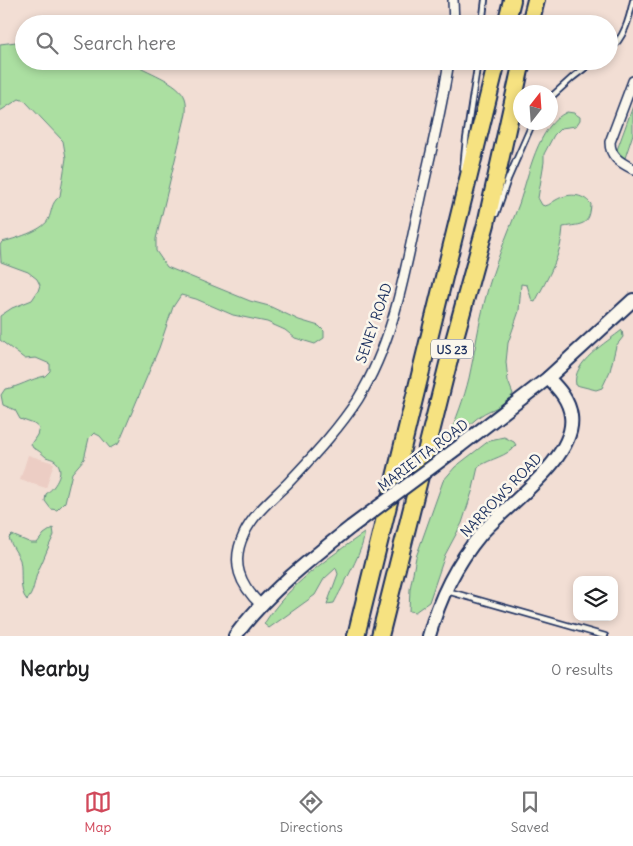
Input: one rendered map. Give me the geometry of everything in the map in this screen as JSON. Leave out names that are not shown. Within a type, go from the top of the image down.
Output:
[{"type":"highway","points":[[508,15],[512,0]]},
{"type":"highway","points":[[532,15],[536,0]]},
{"type":"highway","name":"US 23","points":[[356,636],[495,70]]},
{"type":"highway","name":"US 23","points":[[380,636],[452,348],[486,224],[520,70]]},
{"type":"street","points":[[453,0],[454,15]]},
{"type":"street","name":"SENEY ROAD","points":[[261,605],[248,593],[242,581],[238,567],[240,544],[252,521],[340,426],[358,398],[386,342],[402,285],[447,70]]},
{"type":"street","points":[[633,81],[610,142],[610,148],[614,158],[633,169]]},
{"type":"street","name":"MARIETTA ROAD","points":[[235,636],[261,605],[315,555],[548,378],[633,300]]},
{"type":"street","name":"NARROWS ROAD","points":[[428,636],[456,570],[482,533],[554,462],[567,442],[572,424],[569,406],[559,390],[548,378]]},
{"type":"lane","points":[[483,15],[485,0]]},
{"type":"lane","points":[[618,43],[624,34],[633,1]]},
{"type":"lane","points":[[460,211],[466,139],[477,70]]},
{"type":"lane","points":[[558,91],[582,70]]},
{"type":"lane","points":[[495,217],[508,179],[529,130]]},
{"type":"lane","points":[[452,348],[489,236]]},
{"type":"lane","points":[[446,591],[605,636]]},
{"type":"shaded area","points":[[28,455],[54,463],[46,488],[20,480]]},
{"type":"green space","points":[[15,42],[15,70],[146,70],[169,82],[182,92],[185,98],[186,114],[156,239],[156,251],[167,267],[250,301],[269,306],[299,320],[319,326],[324,331],[324,338],[315,344],[295,338],[285,330],[267,322],[233,315],[196,299],[181,295],[173,307],[159,348],[119,443],[110,448],[100,436],[94,433],[89,438],[84,459],[72,473],[65,502],[57,510],[51,509],[45,501],[46,494],[59,478],[60,468],[58,464],[33,448],[31,444],[39,428],[20,419],[15,410],[3,405],[1,395],[5,389],[45,376],[50,371],[50,364],[36,358],[25,359],[0,340],[0,316],[12,308],[32,300],[40,285],[37,279],[28,272],[1,262],[0,245],[2,242],[20,237],[45,224],[53,204],[60,196],[66,158],[63,141],[25,101],[19,99],[0,111],[0,44]]},
{"type":"green space","points":[[633,106],[633,134],[625,158],[619,156],[617,150]]},
{"type":"green space","points":[[567,112],[574,113],[580,117],[580,120],[576,126],[561,128],[554,135],[544,154],[538,198],[542,205],[545,206],[565,196],[579,196],[591,204],[589,216],[584,223],[563,227],[557,257],[535,302],[532,301],[527,285],[521,284],[519,311],[508,343],[506,362],[508,381],[513,394],[502,405],[484,413],[461,432],[448,439],[467,386],[480,320],[496,264],[541,140],[547,130],[558,130],[558,118]]},
{"type":"green space","points":[[622,330],[623,337],[616,346],[610,371],[602,388],[596,390],[576,385],[576,377],[584,361]]},
{"type":"green space","points":[[504,437],[516,445],[503,455],[478,467],[462,523],[445,555],[429,602],[415,612],[409,611],[410,589],[416,557],[443,481],[455,467],[490,440]]},
{"type":"green space","points":[[53,528],[54,535],[27,600],[22,586],[20,560],[9,538],[12,535],[31,543],[37,543],[44,534]]},
{"type":"green space","points":[[364,533],[364,539],[357,557],[334,603],[327,604],[338,574],[336,568],[324,579],[315,595],[269,628],[264,624],[296,585],[322,563]]}]
